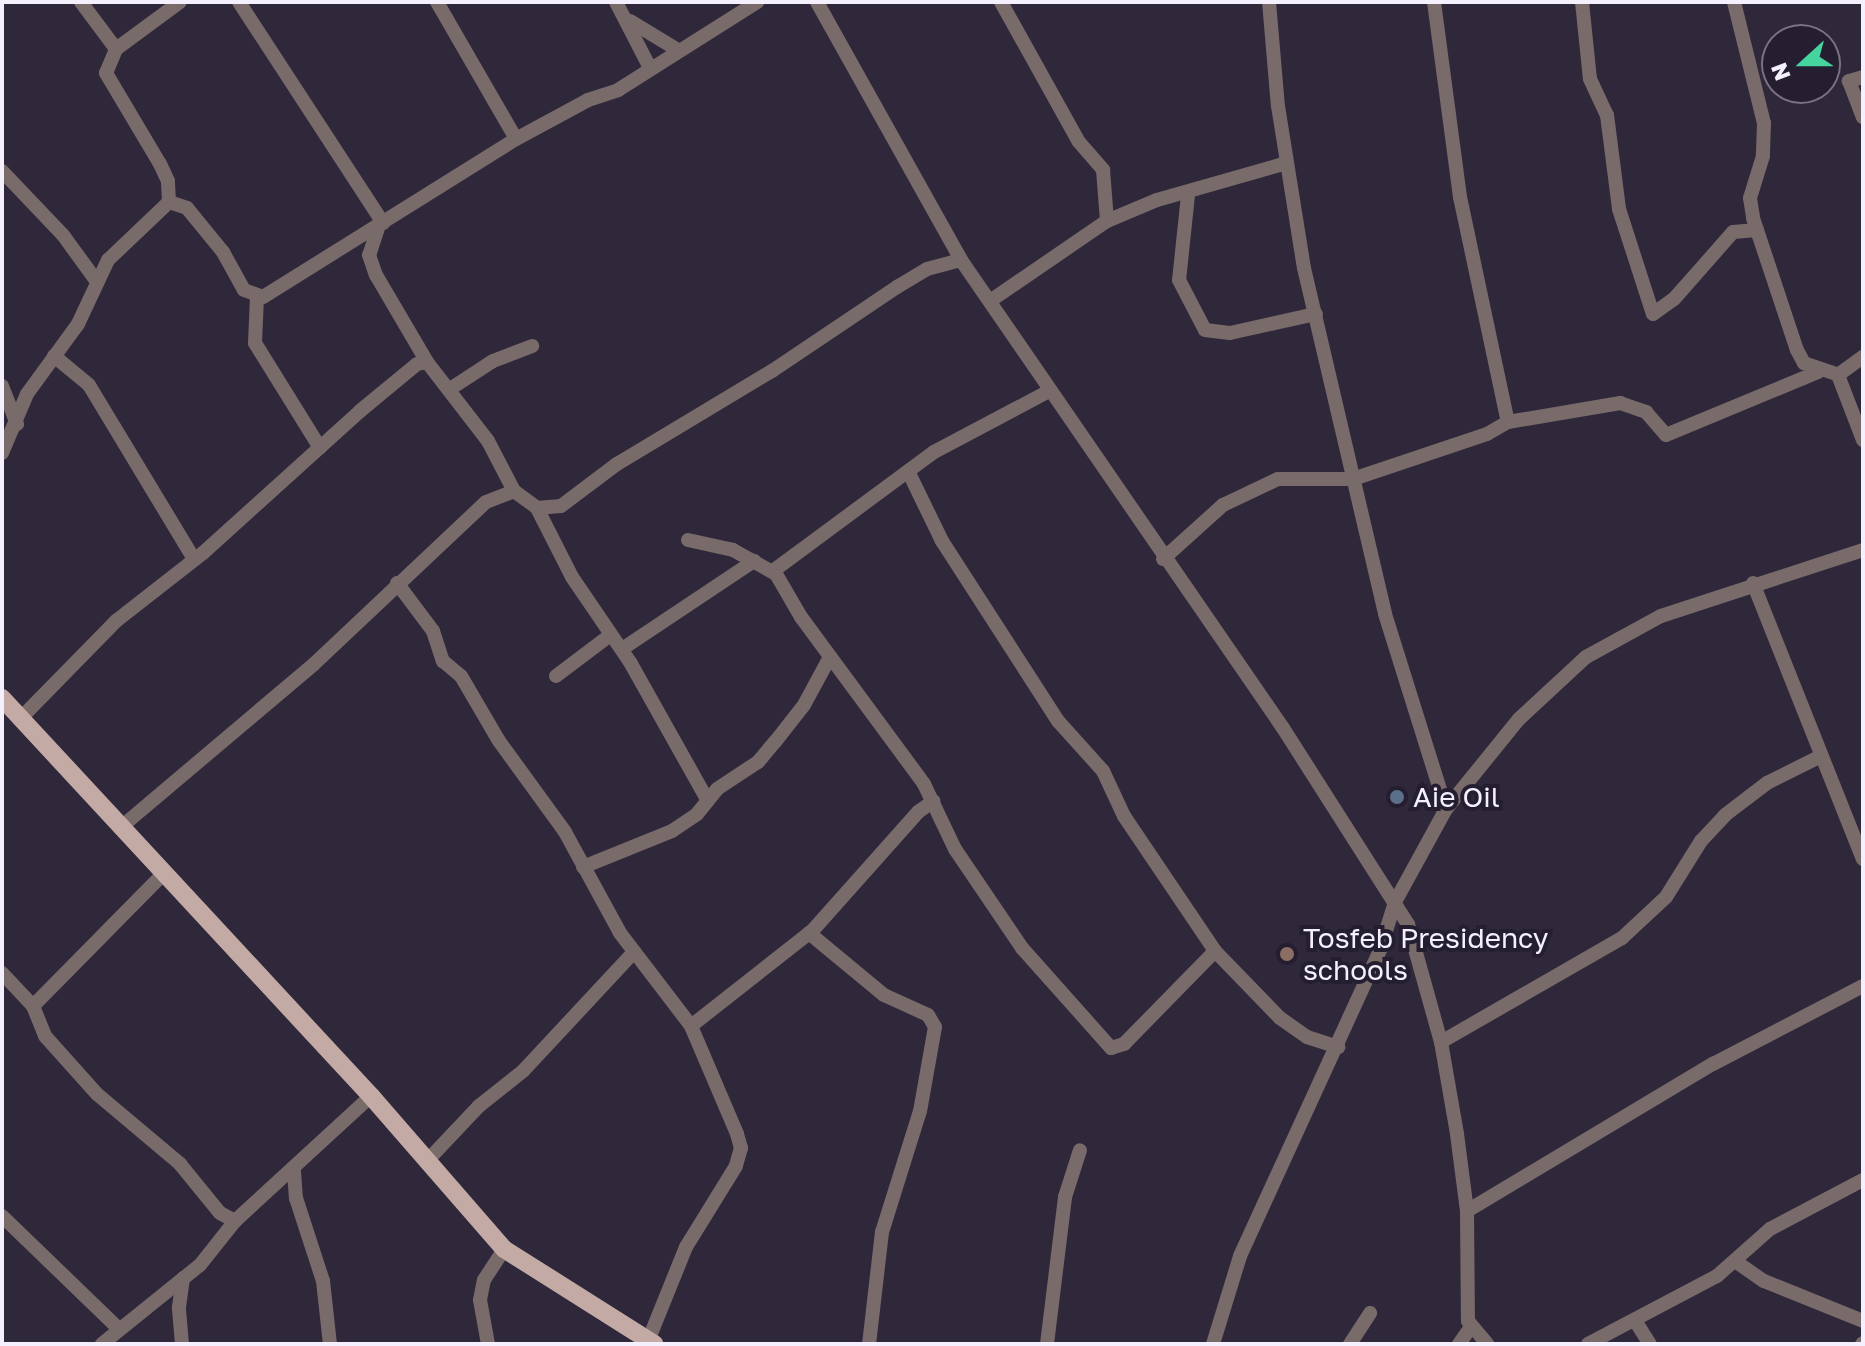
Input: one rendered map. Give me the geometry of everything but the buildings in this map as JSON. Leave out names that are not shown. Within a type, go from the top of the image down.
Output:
[{"type":"main road","points":[[2,698],[371,1096],[504,1249],[651,1343]]},
{"type":"street","points":[[81,2],[116,49]]},
{"type":"street","points":[[169,202],[168,181],[108,81],[106,65],[116,49],[180,2]]},
{"type":"street","points":[[239,2],[380,226]]},
{"type":"street","points":[[437,2],[516,139]]},
{"type":"street","points":[[616,2],[630,21],[649,66]]},
{"type":"street","points":[[169,202],[187,208],[197,218],[244,290],[257,297],[273,293],[354,245],[516,139],[571,108],[618,90],[649,66],[757,2]]},
{"type":"street","points":[[817,2],[961,260],[1163,559],[1283,728],[1395,902],[1416,945],[1441,1042],[1467,1211],[1470,1328],[1459,1344]]},
{"type":"street","points":[[1001,2],[1079,142],[1103,170],[1107,221]]},
{"type":"street","points":[[1269,2],[1287,163],[1316,314],[1385,614],[1446,809]]},
{"type":"street","points":[[1434,2],[1460,197],[1508,422]]},
{"type":"street","points":[[1582,2],[1590,79],[1607,115],[1619,209],[1653,314],[1674,299],[1733,232],[1757,230]]},
{"type":"street","points":[[1734,2],[1764,123],[1763,156],[1750,198],[1757,230],[1797,350],[1818,372]]},
{"type":"street","points":[[630,21],[676,49]]},
{"type":"street","points":[[1863,77],[1849,81],[1863,117]]},
{"type":"street","points":[[990,301],[1107,221],[1157,200],[1188,195],[1287,163]]},
{"type":"street","points":[[2,171],[63,235],[95,279]]},
{"type":"street","points":[[1188,195],[1179,280],[1205,330],[1230,333],[1316,314]]},
{"type":"street","points":[[2,453],[18,425],[27,394],[90,303],[95,279],[119,248],[169,202]]},
{"type":"street","points":[[380,226],[371,249],[376,275],[427,362],[488,441],[514,491],[537,508],[708,801]]},
{"type":"street","points":[[354,245],[371,249]]},
{"type":"street","points":[[537,508],[561,506],[617,464],[772,371],[897,287],[927,269],[961,260]]},
{"type":"street","points":[[257,297],[255,343],[320,448]]},
{"type":"street","points":[[450,389],[493,361],[532,346]]},
{"type":"street","points":[[54,356],[89,385],[194,559]]},
{"type":"street","points":[[1163,559],[1251,488],[1278,479],[1353,479],[1508,422],[1620,403],[1646,412],[1666,435],[1818,372],[1838,375],[1863,357]]},
{"type":"street","points":[[21,718],[116,621],[194,559],[417,364],[427,362]]},
{"type":"street","points":[[1838,375],[1863,440]]},
{"type":"street","points":[[2,386],[18,425]]},
{"type":"street","points":[[773,571],[908,471],[1049,391]]},
{"type":"street","points":[[908,471],[942,541],[1058,721],[1103,771],[1124,816],[1215,951],[1280,1018],[1307,1037],[1338,1047]]},
{"type":"street","points":[[120,828],[252,719],[486,502],[514,491]]},
{"type":"street","points":[[688,540],[733,550],[773,571],[830,657],[934,801],[955,849],[1022,948],[1111,1048],[1124,1044],[1215,951]]},
{"type":"street","points":[[1213,1344],[1240,1256],[1338,1047],[1395,902],[1446,809],[1519,719],[1586,657],[1661,616],[1753,583],[1863,550]]},
{"type":"street","points":[[622,649],[754,561]]},
{"type":"street","points":[[397,583],[433,631],[443,661],[461,676],[634,952],[691,1026],[741,1148],[726,1188],[705,1215],[664,1291],[651,1343]]},
{"type":"street","points":[[1753,583],[1863,859]]},
{"type":"street","points":[[556,676],[609,636]]},
{"type":"street","points":[[583,867],[672,831],[708,801],[775,742],[804,705],[830,657]]},
{"type":"street","points":[[1441,1042],[1622,938],[1666,897],[1701,841],[1725,815],[1767,783],[1821,756]]},
{"type":"street","points":[[691,1026],[809,933],[918,812],[934,801]]},
{"type":"street","points":[[33,1006],[163,874]]},
{"type":"street","points":[[809,933],[884,995],[928,1015],[935,1027],[920,1111],[882,1232],[869,1344]]},
{"type":"street","points":[[427,1161],[479,1106],[523,1071],[634,952]]},
{"type":"street","points":[[2,973],[33,1006],[45,1036],[97,1094],[180,1164],[213,1207],[235,1221]]},
{"type":"street","points":[[1467,1211],[1713,1064],[1863,986]]},
{"type":"street","points":[[102,1344],[183,1278],[235,1221],[294,1171],[371,1096]]},
{"type":"street","points":[[1047,1344],[1065,1197],[1080,1150]]},
{"type":"street","points":[[294,1171],[296,1198],[323,1281],[330,1344]]},
{"type":"street","points":[[1588,1344],[1636,1322],[1735,1261],[1770,1229],[1863,1180]]},
{"type":"street","points":[[2,1216],[6,1233],[119,1329]]},
{"type":"street","points":[[488,1344],[480,1300],[484,1280],[504,1249]]},
{"type":"street","points":[[1735,1261],[1764,1281],[1863,1321]]},
{"type":"street","points":[[182,1344],[183,1278]]},
{"type":"street","points":[[1350,1344],[1370,1313]]},
{"type":"street","points":[[1636,1322],[1650,1344]]},
{"type":"street","points":[[1470,1328],[1487,1344]]},
{"type":"place","name":"Aie Oil","points":[[1397,797]]},
{"type":"place","name":"Tosfeb Presidency schools","points":[[1287,954]]}]
